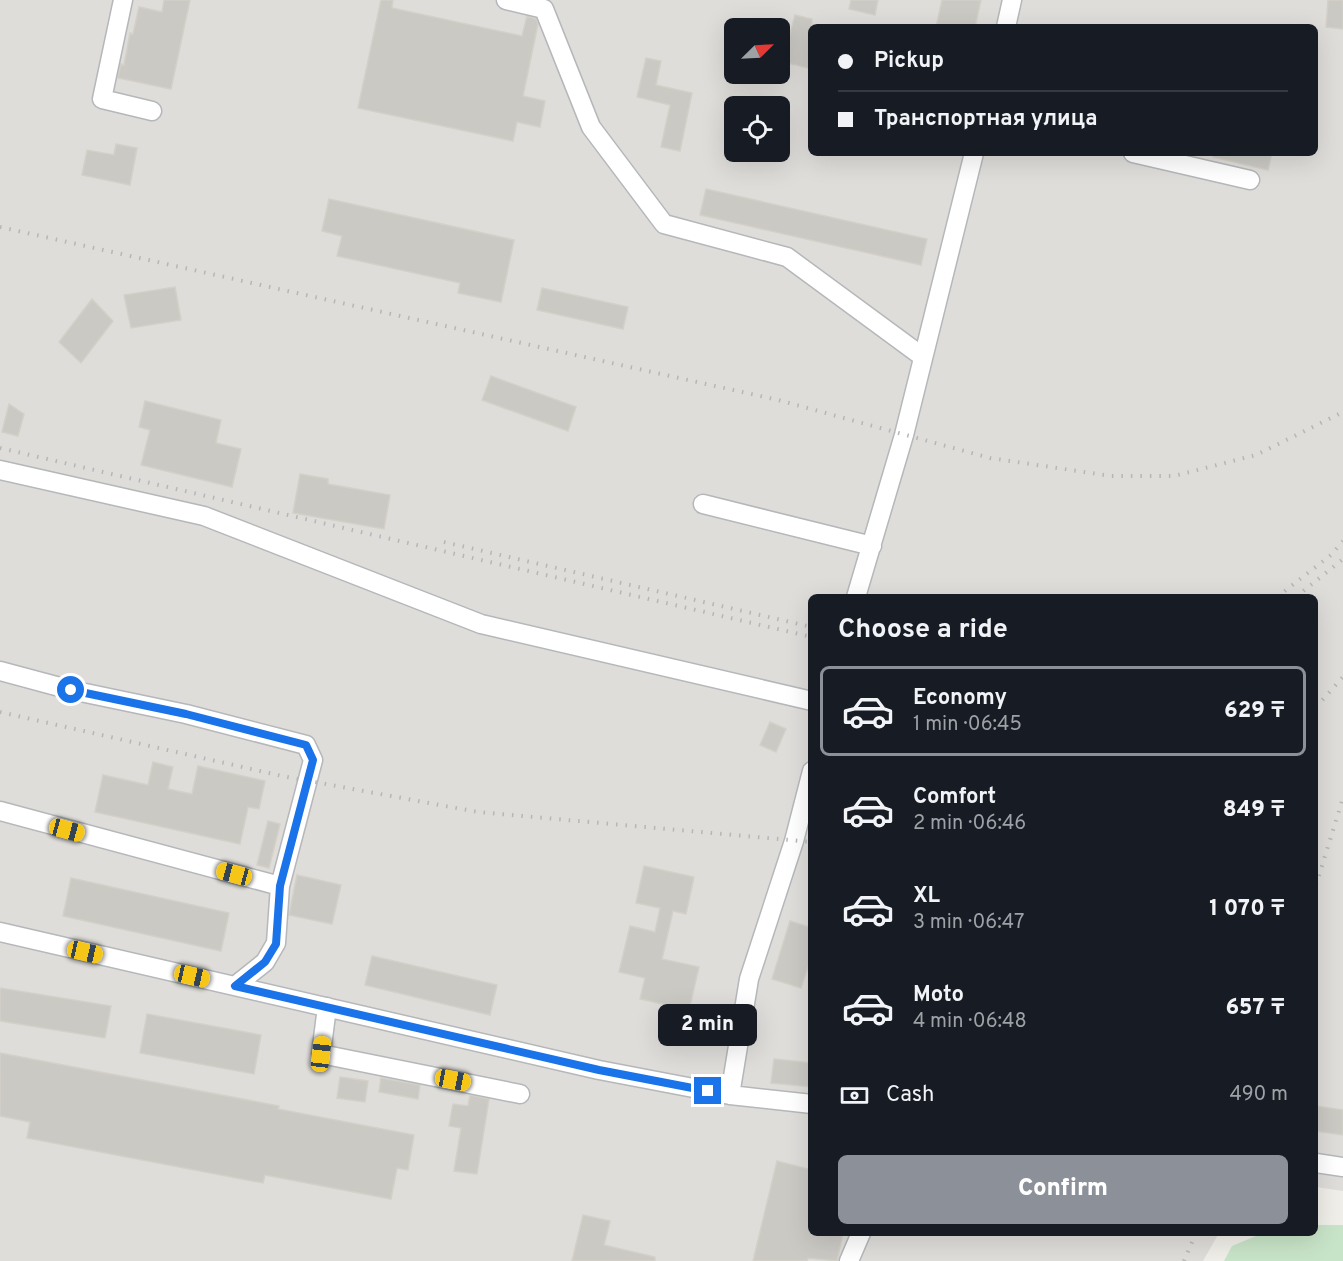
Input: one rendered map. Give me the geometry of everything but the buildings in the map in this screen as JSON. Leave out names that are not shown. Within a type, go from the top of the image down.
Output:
[{"type":"street","points":[[123,0],[102,99],[152,111]]},
{"type":"street","points":[[506,0],[544,9],[591,127],[664,224],[786,257],[923,357]]},
{"type":"street","points":[[1007,24],[1012,0]]},
{"type":"street","points":[[857,594],[904,435],[973,156]]},
{"type":"street","points":[[1146,156],[1250,180]]},
{"type":"street","points":[[0,470],[204,516],[481,624],[808,700]]},
{"type":"street","points":[[703,504],[872,546]]},
{"type":"street","points":[[0,671],[71,690],[186,714],[306,745],[313,760],[280,886],[276,944],[265,962],[235,986]]},
{"type":"street","points":[[730,1095],[749,979],[794,841],[808,787]]},
{"type":"street","points":[[0,811],[280,886]]},
{"type":"street","points":[[0,932],[599,1070],[730,1095],[808,1104]]},
{"type":"street","points":[[327,1007],[321,1054],[520,1094]]},
{"type":"street","points":[[1318,1163],[1343,1167]]},
{"type":"street","points":[[849,1261],[860,1236]]},
{"type":"shaded area","points":[[0,0],[1343,0],[1343,1191],[1318,1187],[1318,594],[808,594],[808,1236],[1217,1236],[1203,1261],[0,1261]]},
{"type":"green space","points":[[1318,1225],[1343,1225],[1343,1261],[1224,1261],[1232,1246],[1256,1236],[1318,1236]]},
{"type":"railway","points":[[0,227],[778,400],[990,458],[1111,476],[1174,476],[1256,455],[1343,412]]},
{"type":"railway","points":[[0,448],[808,636]]},
{"type":"railway","points":[[1281,594],[1331,555],[1343,541]]},
{"type":"railway","points":[[444,542],[808,626]]},
{"type":"railway","points":[[1300,594],[1343,559]]},
{"type":"railway","points":[[1318,705],[1343,677]]},
{"type":"railway","points":[[0,712],[282,776],[478,812],[808,842]]},
{"type":"railway","points":[[1318,879],[1343,798]]},
{"type":"railway","points":[[1184,1261],[1195,1236]]},
{"type":"route","points":[[71,690],[186,714],[306,745],[313,760],[280,886],[276,944],[265,962],[235,986],[599,1070],[708,1091]]}]
